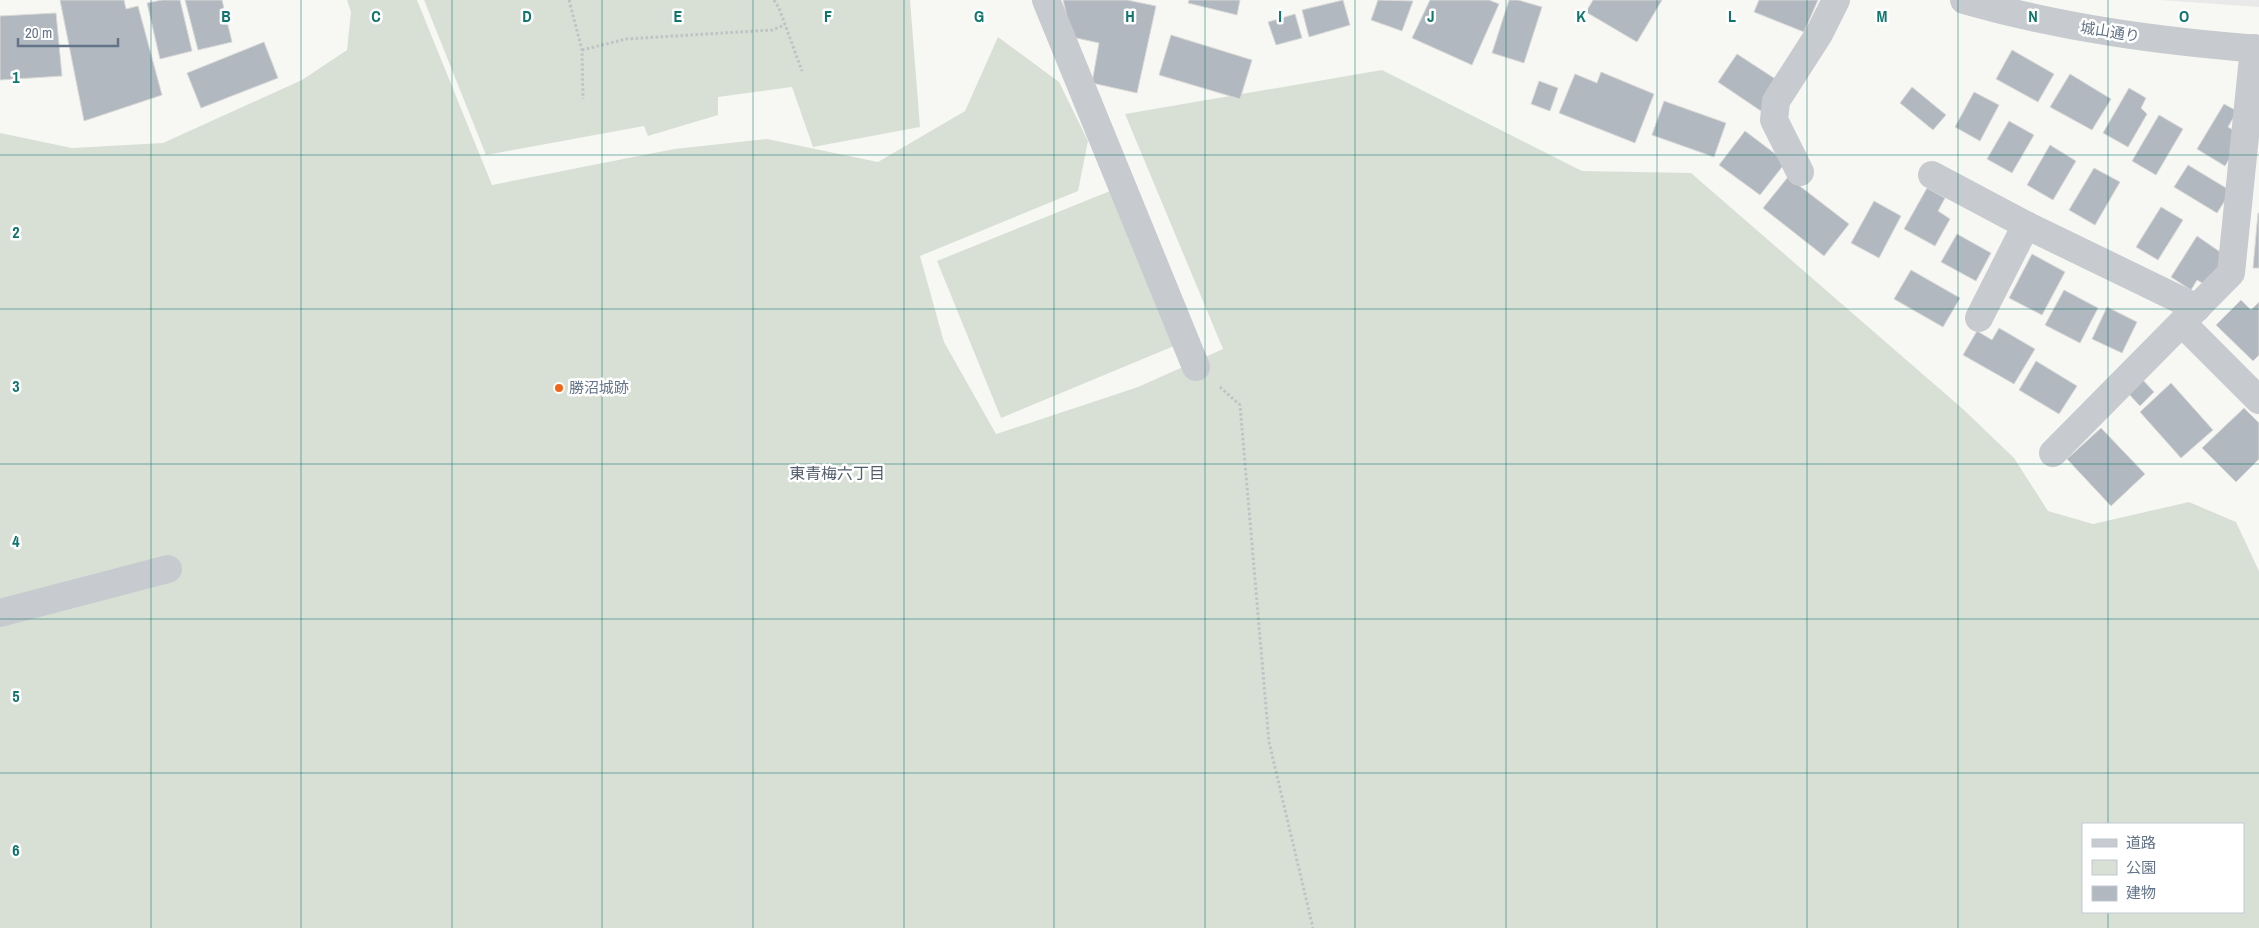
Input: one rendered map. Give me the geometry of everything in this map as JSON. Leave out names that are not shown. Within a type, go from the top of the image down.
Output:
[{"type":"street","points":[[1046,0],[1196,367]]},
{"type":"street","points":[[1800,172],[1774,120],[1776,101],[1819,34],[1836,0]]},
{"type":"street","name":"城山通り","points":[[1964,0],[2010,13],[2090,30],[2256,48]]},
{"type":"street","points":[[2053,453],[2231,273],[2256,48]]},
{"type":"street","points":[[1932,175],[2190,316],[2259,400]]},
{"type":"street","points":[[1979,318],[2026,225]]},
{"type":"street","points":[[0,613],[168,569]]},
{"type":"path","points":[[569,0],[582,50],[583,99]]},
{"type":"path","points":[[774,0],[779,8],[802,71]]},
{"type":"path","points":[[582,50],[626,39],[772,30],[785,25]]},
{"type":"path","points":[[1196,367],[1240,405],[1269,742],[1313,928]]},
{"type":"shaded area","points":[[2160,0],[2259,0],[2259,7]]},
{"type":"green space","points":[[347,0],[417,0],[492,185],[674,149],[767,139],[878,162],[965,111],[998,37],[1059,82],[1088,141],[1078,191],[920,256],[944,342],[996,434],[1138,387],[1223,349],[1125,114],[1382,70],[1582,171],[1691,173],[1964,410],[2014,458],[2048,511],[2093,524],[2189,502],[2236,522],[2259,571],[2259,928],[0,928],[0,133],[72,148],[163,143],[302,80],[347,50],[351,12]]},
{"type":"green space","points":[[424,0],[910,0],[920,127],[813,147],[792,87],[718,97],[718,115],[648,136],[644,126],[486,155]]},
{"type":"green space","points":[[1110,191],[1174,346],[1001,418],[937,261]]},
{"type":"building","points":[[60,0],[124,0],[126,9],[138,6],[162,95],[84,121]]},
{"type":"building","points":[[162,0],[180,0],[192,51],[160,59],[147,3]]},
{"type":"building","points":[[185,0],[222,0],[232,42],[198,50]]},
{"type":"building","points":[[1063,0],[1127,0],[1156,6],[1137,93],[1092,83],[1099,43],[1072,37]]},
{"type":"building","points":[[1189,0],[1240,0],[1237,15],[1188,3]]},
{"type":"building","points":[[1343,0],[1350,25],[1309,37],[1302,10]]},
{"type":"building","points":[[1378,0],[1413,1],[1402,31],[1371,20]]},
{"type":"building","points":[[1430,0],[1489,0],[1499,4],[1472,65],[1412,38]]},
{"type":"building","points":[[1509,0],[1518,0],[1542,7],[1524,63],[1492,53]]},
{"type":"building","points":[[1593,0],[1662,0],[1637,42],[1586,12]]},
{"type":"building","points":[[1759,0],[1818,0],[1804,32],[1754,12]]},
{"type":"building","points":[[56,13],[62,76],[0,80],[0,16]]},
{"type":"building","points":[[1295,14],[1302,38],[1276,45],[1268,22]]},
{"type":"building","points":[[1171,35],[1252,60],[1240,99],[1159,75]]},
{"type":"building","points":[[264,42],[278,78],[201,108],[187,73]]},
{"type":"building","points":[[2012,50],[2054,74],[2038,102],[1996,79]]},
{"type":"building","points":[[1737,54],[1780,82],[1761,111],[1718,82]]},
{"type":"building","points":[[1601,72],[1654,94],[1635,143],[1559,113],[1575,74],[1597,83]]},
{"type":"building","points":[[2070,74],[2111,99],[2092,130],[2050,107]]},
{"type":"building","points":[[1539,81],[1558,88],[1550,111],[1531,104]]},
{"type":"building","points":[[1912,87],[1946,115],[1933,130],[1900,103]]},
{"type":"building","points":[[2129,88],[2146,98],[2141,108],[2147,114],[2128,147],[2103,133]]},
{"type":"building","points":[[1974,92],[1999,105],[1980,141],[1955,127]]},
{"type":"building","points":[[1664,101],[1726,123],[1714,157],[1652,135]]},
{"type":"building","points":[[2224,104],[2237,111],[2228,127],[2243,136],[2225,166],[2197,149]]},
{"type":"building","points":[[2159,115],[2183,129],[2156,175],[2132,161]]},
{"type":"building","points":[[2009,121],[2034,135],[2012,173],[1987,159]]},
{"type":"building","points":[[1745,131],[1786,162],[1760,195],[1719,165]]},
{"type":"building","points":[[2050,145],[2076,161],[2053,200],[2027,185]]},
{"type":"building","points":[[2188,165],[2231,191],[2217,213],[2174,187]]},
{"type":"building","points":[[2094,168],[2120,182],[2095,225],[2069,210]]},
{"type":"building","points":[[1788,177],[1849,224],[1824,256],[1763,208]]},
{"type":"building","points":[[1927,188],[1945,198],[1938,211],[1950,219],[1935,246],[1904,229]]},
{"type":"building","points":[[1874,201],[1901,216],[1879,258],[1851,243]]},
{"type":"building","points":[[2161,207],[2183,220],[2158,260],[2136,247]]},
{"type":"building","points":[[2258,213],[2259,268],[2253,268]]},
{"type":"building","points":[[1957,234],[1991,253],[1976,281],[1941,262]]},
{"type":"building","points":[[2197,236],[2226,256],[2206,285],[2197,280],[2191,290],[2171,277]]},
{"type":"building","points":[[2032,254],[2065,272],[2042,315],[2009,298]]},
{"type":"building","points":[[1911,270],[1960,298],[1943,327],[1894,299]]},
{"type":"building","points":[[2064,290],[2098,308],[2080,343],[2045,325]]},
{"type":"building","points":[[2241,300],[2251,310],[2259,302],[2259,355],[2253,361],[2216,325]]},
{"type":"building","points":[[2107,307],[2137,322],[2122,353],[2092,339]]},
{"type":"building","points":[[1999,328],[2035,349],[2014,384],[1963,355],[1977,331],[1992,340]]},
{"type":"building","points":[[2036,361],[2077,386],[2059,414],[2019,390]]},
{"type":"building","points":[[2141,378],[2154,392],[2140,406],[2127,392]]},
{"type":"building","points":[[2171,383],[2213,430],[2181,458],[2140,412]]},
{"type":"building","points":[[2244,408],[2259,423],[2259,459],[2236,482],[2202,448]]},
{"type":"building","points":[[2101,428],[2145,474],[2111,506],[2067,459]]},
{"type":"place","name":"勝沼城跡","points":[[559,388]]},
{"type":"district","name":"東青梅六丁目","points":[[837,473]]}]
